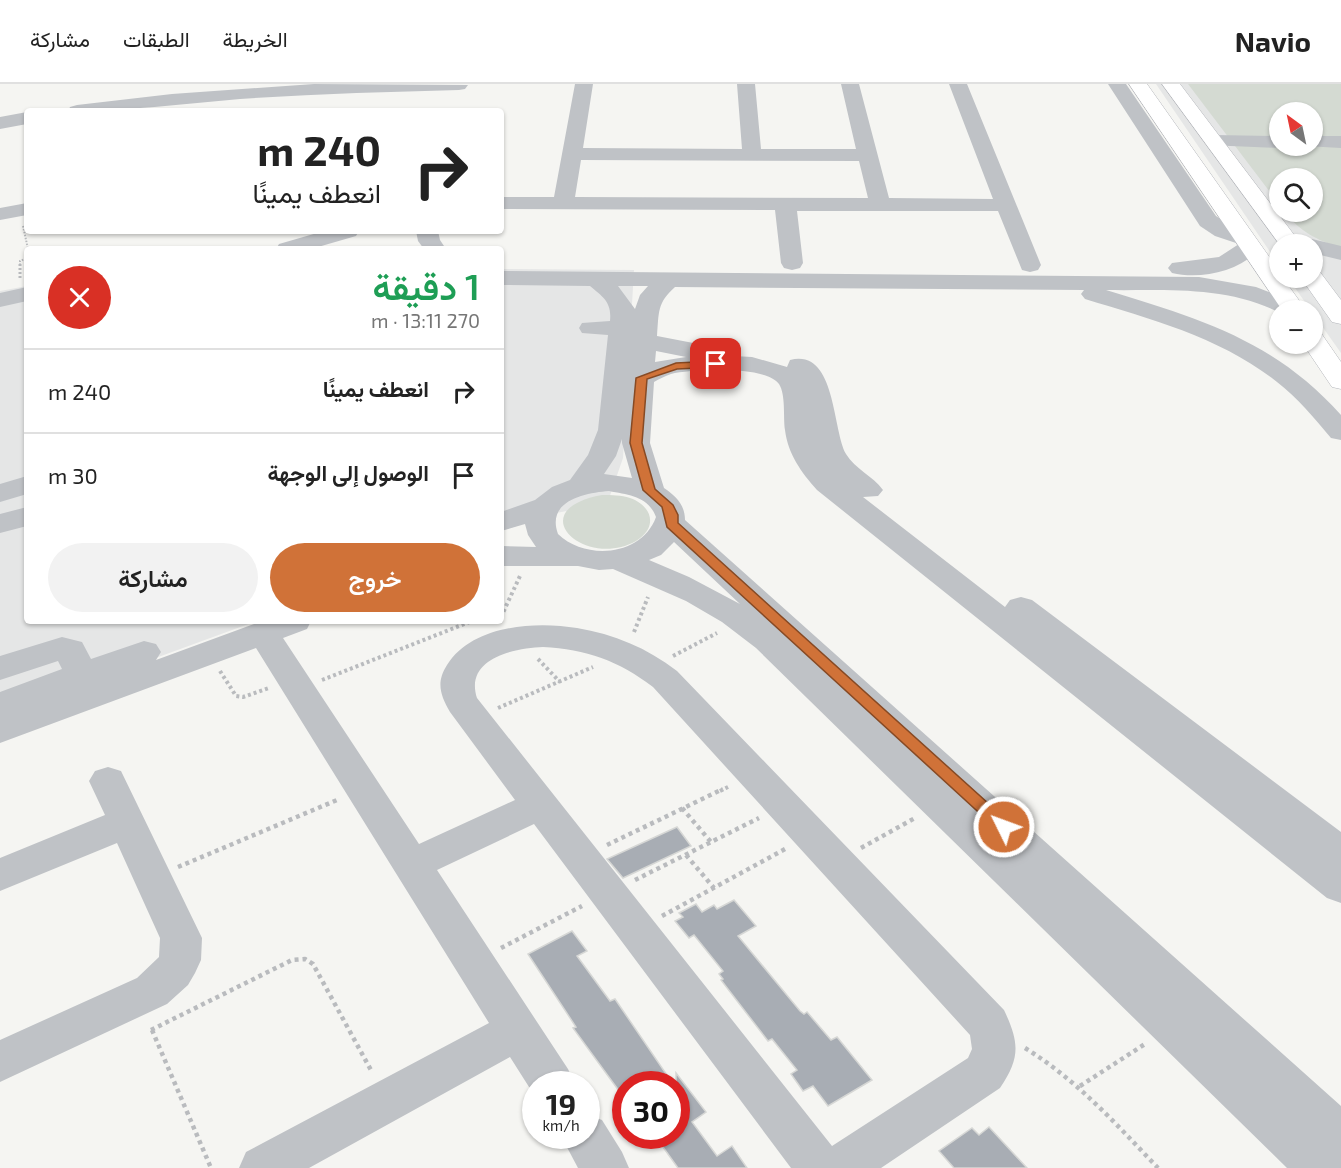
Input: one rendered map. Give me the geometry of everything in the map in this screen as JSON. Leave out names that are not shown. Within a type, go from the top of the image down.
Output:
[{"type":"main road","points":[[1138,84],[1287,300]]},
{"type":"main road","points":[[1171,84],[1282,234]]},
{"type":"main road","points":[[1212,190],[1251,191]]},
{"type":"main road","points":[[1322,288],[1338,305]]},
{"type":"main road","points":[[1323,354],[1341,381]]},
{"type":"street","points":[[152,108],[226,100],[316,103],[459,93],[477,84]]},
{"type":"street","points":[[564,203],[584,84]]},
{"type":"street","points":[[746,84],[752,154]]},
{"type":"street","points":[[850,84],[880,204]]},
{"type":"street","points":[[958,84],[1030,265]]},
{"type":"street","points":[[504,261],[1057,283],[1157,275],[1215,265],[1241,256],[1248,243],[1222,231],[1208,221],[1117,84]]},
{"type":"street","points":[[106,108],[270,90],[459,93]]},
{"type":"street","points":[[0,123],[24,119]]},
{"type":"street","points":[[0,130],[24,126]]},
{"type":"street","points":[[1214,141],[1269,142]]},
{"type":"street","points":[[1323,142],[1341,142]]},
{"type":"street","points":[[572,154],[868,155]]},
{"type":"street","points":[[504,203],[1006,205]]},
{"type":"street","points":[[786,204],[792,263]]},
{"type":"street","points":[[0,214],[24,210]]},
{"type":"street","points":[[298,246],[338,234]]},
{"type":"street","points":[[1323,248],[1341,253]]},
{"type":"street","points":[[504,278],[669,279],[792,263],[1030,265],[1157,275],[1230,288],[1270,300]]},
{"type":"street","points":[[0,300],[20,278]]},
{"type":"street","points":[[596,279],[614,295],[624,309],[634,334],[641,378],[636,443],[650,490]]},
{"type":"street","points":[[580,485],[602,456],[612,430],[634,334],[648,301],[669,279]]},
{"type":"street","points":[[1057,283],[1205,330],[1246,351],[1280,372],[1314,401],[1341,432]]},
{"type":"street","points":[[591,328],[634,334],[687,351],[783,358],[808,372],[815,382],[826,439],[832,454],[858,482],[1341,853]]},
{"type":"street","points":[[641,378],[676,366],[716,364],[758,365],[785,375],[795,392],[799,440],[804,454],[812,468],[827,484],[1341,887]]},
{"type":"street","points":[[515,556],[574,557],[604,561],[638,555],[655,547],[666,536],[672,524],[667,505],[650,490],[624,483],[580,485],[555,497],[541,515],[540,525],[543,535],[561,551],[574,557]]},
{"type":"street","points":[[0,494],[24,486]]},
{"type":"street","points":[[504,521],[546,506]]},
{"type":"street","points":[[672,524],[1113,948],[1172,1027],[1321,1168]]},
{"type":"street","points":[[619,560],[657,574],[701,595],[742,620],[768,640],[939,804],[1341,1137]]},
{"type":"street","points":[[263,625],[295,684],[544,1071]]},
{"type":"street","points":[[0,730],[209,653],[263,625]]},
{"type":"street","points":[[0,705],[82,675],[263,625]]},
{"type":"street","points":[[820,1168],[457,694],[456,685],[463,666],[486,648],[520,638],[558,637],[594,643],[638,661],[665,679],[979,1012],[993,1035],[994,1055],[984,1073],[840,1168]]},
{"type":"street","points":[[0,668],[62,648],[70,650],[82,675]]},
{"type":"street","points":[[0,1062],[145,1014],[152,991],[173,972],[180,960],[181,938],[108,781]]},
{"type":"street","points":[[411,865],[542,804]]},
{"type":"street","points":[[0,875],[128,822]]},
{"type":"street","points":[[263,1168],[517,1030]]},
{"type":"street","points":[[593,1149],[605,1168]]},
{"type":"path","points":[[504,604],[515,556]]},
{"type":"path","points":[[638,661],[657,574]]},
{"type":"path","points":[[474,718],[638,661],[742,620]]},
{"type":"path","points":[[209,653],[236,696],[243,697],[295,684],[464,624]]},
{"type":"path","points":[[582,857],[754,774]]},
{"type":"path","points":[[153,877],[363,789]]},
{"type":"path","points":[[637,929],[714,888],[939,804]]},
{"type":"path","points":[[682,808],[711,842]]},
{"type":"path","points":[[686,855],[714,888]]},
{"type":"path","points":[[211,1168],[145,1014],[292,960],[305,959],[313,964],[388,1100]]},
{"type":"path","points":[[1080,1086],[1172,1027]]},
{"type":"path","points":[[993,1035],[1038,1055],[1080,1086],[1158,1168]]},
{"type":"shaded area","points":[[1156,84],[1341,84],[1341,353],[1323,328],[1323,300],[1304,300],[1295,288],[1323,288],[1323,234],[1269,234],[1269,250]]},
{"type":"shaded area","points":[[1188,84],[1341,84],[1341,248],[1323,241],[1323,234],[1310,234],[1294,222],[1323,222],[1323,168],[1269,168],[1269,191]]},
{"type":"shaded area","points":[[504,269],[634,270],[623,458],[605,510],[572,510],[504,530]]},
{"type":"shaded area","points":[[24,287],[24,624],[249,624],[0,715],[0,291]]},
{"type":"shaded area","points":[[602,495],[627,497],[644,506],[650,518],[650,524],[643,536],[617,548],[598,548],[581,543],[569,535],[563,524],[566,513],[578,502]]},
{"type":"building","points":[[677,827],[691,846],[623,878],[607,859]]},
{"type":"building","points":[[734,900],[756,926],[738,936],[800,1011],[804,1014],[807,1012],[831,1040],[837,1037],[872,1080],[828,1106],[813,1086],[803,1091],[791,1074],[797,1070],[772,1039],[768,1041],[721,980],[723,979],[719,974],[723,971],[694,935],[689,938],[675,921],[683,917],[679,913],[696,904],[702,912],[714,905],[717,909]]},
{"type":"building","points":[[572,931],[587,951],[577,956],[610,1001],[615,999],[664,1071],[612,1071],[612,1081],[573,1028],[576,1027],[528,954]]},
{"type":"building","points":[[690,1091],[706,1112],[692,1122],[717,1156],[732,1146],[747,1168],[678,1168],[664,1149],[690,1149]]},
{"type":"building","points":[[989,1127],[1027,1168],[954,1168],[939,1151],[972,1128],[979,1135]]},
{"type":"route","points":[[716,364],[664,368],[641,378],[636,443],[642,470],[650,490],[667,505],[672,524],[1004,827]]}]
